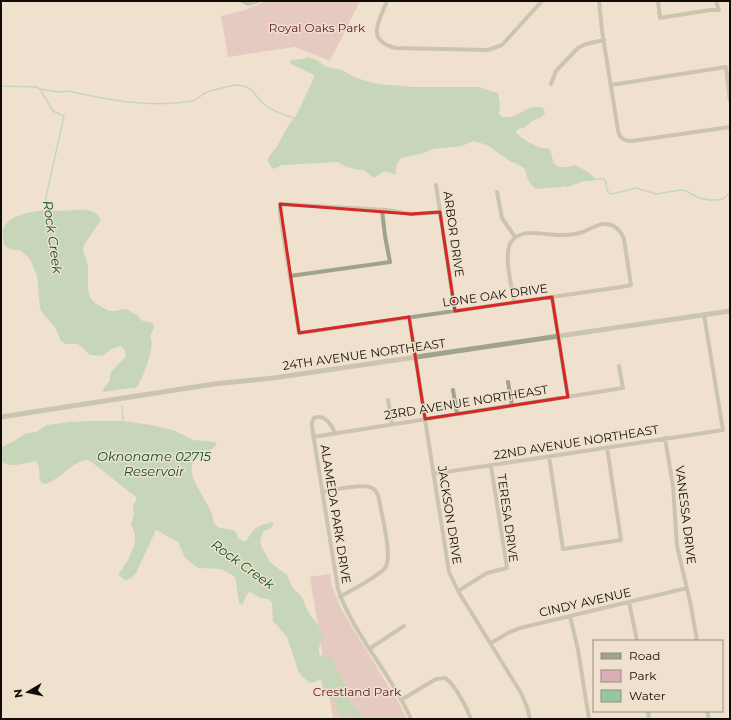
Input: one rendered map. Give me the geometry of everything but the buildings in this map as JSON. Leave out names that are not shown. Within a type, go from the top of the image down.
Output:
[{"type":"street","points":[[242,1],[248,4],[258,1]]},
{"type":"street","points":[[387,1],[377,28],[378,36],[386,45],[396,48],[488,50],[502,45],[542,1]]},
{"type":"street","points":[[599,1],[618,134],[623,140],[632,141],[730,127]]},
{"type":"street","points":[[658,1],[660,18],[710,10],[719,10],[716,1]]},
{"type":"street","points":[[551,84],[556,71],[578,48],[586,44],[604,40]]},
{"type":"street","points":[[611,85],[726,67],[730,100]]},
{"type":"street","name":"ARBOR DRIVE","points":[[436,185],[455,311]]},
{"type":"street","points":[[497,192],[502,218],[515,237],[510,243],[508,255],[514,302]]},
{"type":"street","points":[[382,210],[390,262],[290,276],[280,214],[280,204],[382,210],[411,214],[440,212]]},
{"type":"street","name":"LONE OAK DRIVE","points":[[290,276],[299,333],[631,285],[624,239],[621,233],[613,226],[602,224],[573,235],[562,236],[528,233],[515,237]]},
{"type":"street","points":[[552,297],[568,397]]},
{"type":"street","name":"24TH AVENUE NORTHEAST","points":[[1,417],[730,310]]},
{"type":"street","name":"22ND AVENUE NORTHEAST","points":[[433,474],[723,430],[704,315]]},
{"type":"street","name":"JACKSON DRIVE","points":[[409,317],[414,357],[448,567],[451,577],[458,591],[521,693],[530,719]]},
{"type":"street","name":"23RD AVENUE NORTHEAST","points":[[313,437],[623,388],[619,366]]},
{"type":"street","points":[[508,382],[512,405]]},
{"type":"street","points":[[453,390],[457,414]]},
{"type":"street","points":[[388,400],[392,424]]},
{"type":"street","name":"ALAMEDA PARK DRIVE","points":[[335,433],[330,423],[320,417],[315,417],[312,422],[313,437],[336,583],[340,597],[347,611],[401,700],[410,719]]},
{"type":"street","name":"VANESSA DRIVE","points":[[665,438],[674,493],[677,546],[697,640]]},
{"type":"street","points":[[549,456],[563,549],[621,540],[607,447]]},
{"type":"street","name":"TERESA DRIVE","points":[[458,591],[487,573],[507,568],[491,466]]},
{"type":"street","points":[[322,492],[365,486],[372,488],[377,494],[380,504],[388,553],[387,565],[380,573],[340,597]]},
{"type":"street","name":"CINDY AVENUE","points":[[491,643],[513,630],[687,588]]},
{"type":"street","points":[[629,602],[637,640]]},
{"type":"street","points":[[570,616],[578,650],[589,719]]},
{"type":"street","points":[[370,649],[404,626]]},
{"type":"street","points":[[401,700],[439,678],[445,678],[468,710],[471,719]]},
{"type":"highlighted area","points":[[280,204],[411,214],[440,212],[455,311],[552,297],[568,397],[425,419],[409,317],[299,333]]},
{"type":"green space","name":"Royal Oaks Park","points":[[266,1],[360,1],[330,61],[295,47],[228,57],[221,16],[245,10]]},
{"type":"green space","name":"Crestland Park","points":[[330,574],[332,586],[341,609],[400,705],[407,719],[333,719],[310,577]]},
{"type":"water","points":[[307,57],[317,60],[326,67],[342,70],[356,78],[378,84],[413,87],[479,87],[498,93],[500,105],[499,114],[503,117],[512,116],[527,109],[542,107],[545,113],[542,117],[532,121],[524,128],[518,129],[516,132],[532,144],[549,149],[557,166],[564,167],[575,165],[585,170],[596,179],[594,181],[584,181],[568,187],[563,186],[560,188],[536,189],[529,182],[524,168],[511,162],[487,145],[474,141],[462,146],[433,149],[424,153],[401,158],[397,164],[395,175],[384,172],[374,178],[365,171],[346,167],[338,162],[282,165],[274,169],[268,162],[268,158],[297,114],[314,75],[290,63],[291,60]]},
{"type":"water","points":[[46,208],[60,211],[84,210],[97,214],[101,220],[84,245],[83,250],[88,266],[88,289],[90,298],[95,303],[109,311],[117,311],[122,309],[128,310],[137,315],[143,321],[153,323],[154,328],[150,336],[150,354],[145,370],[136,388],[102,391],[110,380],[110,374],[126,356],[124,349],[120,346],[112,349],[102,356],[90,355],[78,344],[66,344],[61,341],[55,327],[43,314],[40,308],[37,276],[30,259],[21,251],[10,249],[4,245],[3,230],[9,221],[20,215],[44,210]]},
{"type":"water","name":"Oknoname 02715 Reservoir","points":[[92,421],[123,421],[151,425],[173,430],[193,440],[215,442],[217,444],[211,450],[195,460],[192,468],[192,474],[213,516],[214,524],[220,528],[233,530],[236,532],[239,539],[245,542],[253,531],[261,525],[272,522],[274,524],[271,528],[264,531],[262,535],[260,541],[262,548],[271,563],[287,575],[292,587],[302,597],[310,615],[316,622],[323,636],[319,648],[319,654],[332,658],[344,683],[350,702],[365,719],[358,719],[351,713],[342,717],[338,712],[334,700],[323,689],[322,682],[320,680],[309,683],[299,673],[287,637],[273,621],[272,602],[268,599],[260,598],[250,592],[242,605],[239,603],[234,576],[221,569],[198,568],[185,558],[178,542],[156,530],[137,571],[132,578],[126,580],[118,575],[128,560],[135,543],[135,535],[131,524],[134,515],[133,506],[136,497],[90,461],[81,461],[55,480],[44,484],[40,481],[39,468],[35,461],[8,465],[1,461],[2,447],[24,434],[36,432],[47,425]]},
{"type":"waterway","points":[[40,89],[59,92],[68,91],[130,102],[161,104],[192,101],[196,100],[207,92],[237,85],[250,89],[271,109],[294,118]]},
{"type":"waterway","name":"Rock Creek","points":[[1,86],[36,87],[40,89],[53,111],[64,116],[46,197],[46,210]]},
{"type":"waterway","points":[[594,179],[603,179],[606,181],[607,191],[612,194],[636,188],[656,194],[681,190],[699,198],[717,200],[723,199],[730,193]]},
{"type":"waterway","name":"Rock Creek","points":[[122,406],[123,422]]}]
